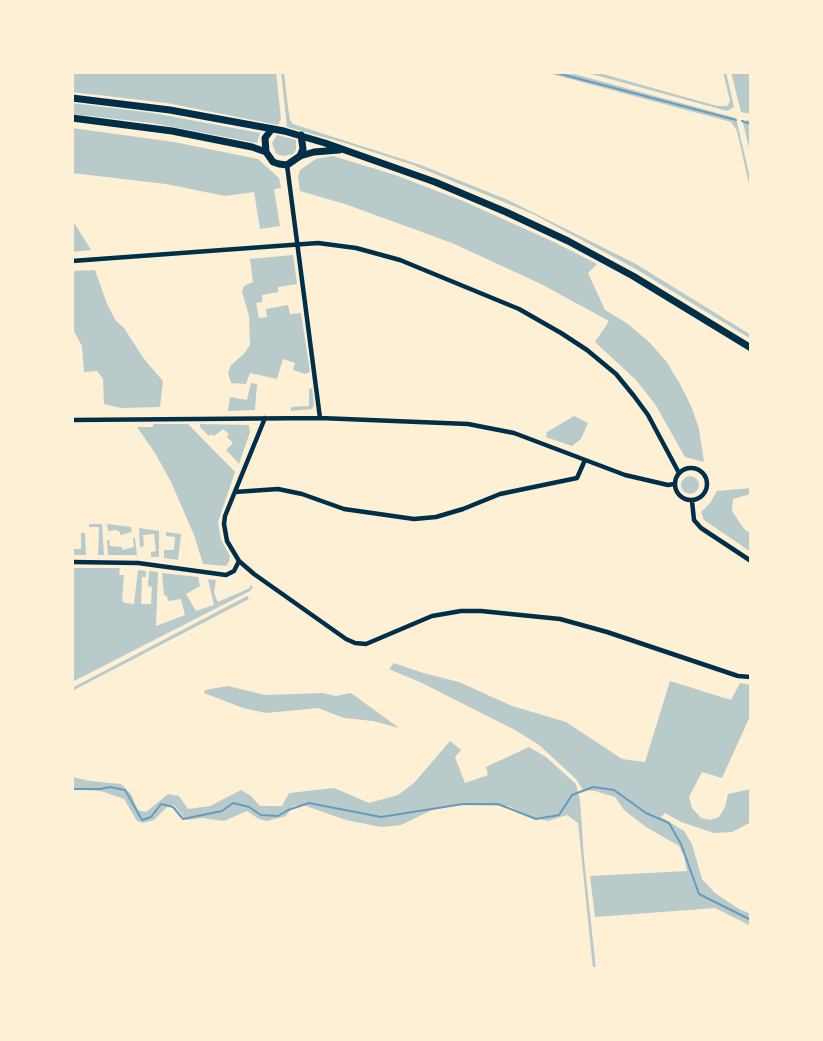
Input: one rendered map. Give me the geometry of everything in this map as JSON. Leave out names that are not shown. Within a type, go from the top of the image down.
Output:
[{"type":"main road","points":[[72,98],[170,110],[301,135],[444,186],[568,241],[633,276],[751,348]]},
{"type":"main road","points":[[72,118],[172,131],[252,147],[266,152]]},
{"type":"main road","points":[[271,130],[266,138],[266,152],[273,162],[287,165],[300,156],[327,150],[341,150]]},
{"type":"main road","points":[[300,156],[303,142],[301,135]]},
{"type":"street","points":[[287,165],[320,418]]},
{"type":"street","points":[[72,261],[298,243],[356,248],[400,260],[519,309],[561,333],[602,362],[628,389],[648,415],[679,472]]},
{"type":"street","points":[[265,418],[225,516],[227,541],[239,561],[269,585],[355,643],[375,642],[432,616],[461,611],[481,611],[560,619],[607,632],[738,676],[751,677]]},
{"type":"street","points":[[72,420],[320,418],[468,424],[493,428],[543,443],[625,475],[668,485],[674,484]]},
{"type":"street","points":[[235,492],[278,489],[302,494],[344,509],[414,519],[436,517],[500,494],[577,478],[585,460]]},
{"type":"street","points":[[694,468],[704,475],[707,488],[704,495],[692,501],[679,496],[674,484],[679,472],[694,468]]},
{"type":"street","points":[[692,501],[694,520],[701,528],[751,561]]},
{"type":"street","points":[[72,562],[138,563],[226,575],[234,571],[239,561]]},
{"type":"shaded area","points":[[72,72],[276,72],[281,119],[278,125],[167,103],[72,92]]},
{"type":"shaded area","points":[[281,72],[284,72],[290,120],[293,124],[421,165],[508,200],[636,264],[751,335],[751,339],[634,268],[533,214],[413,165],[287,127]]},
{"type":"shaded area","points":[[544,72],[567,72],[736,118],[751,182],[751,193],[737,131],[731,122]]},
{"type":"shaded area","points":[[584,72],[596,72],[717,106],[727,106],[730,101],[723,72],[726,72],[734,107],[727,111]]},
{"type":"shaded area","points":[[731,72],[751,72],[751,114],[741,112]]},
{"type":"shaded area","points":[[72,103],[153,113],[260,133],[257,143],[152,123],[72,114]]},
{"type":"shaded area","points":[[747,120],[751,121],[751,157],[743,123]]},
{"type":"shaded area","points":[[72,128],[174,142],[258,159],[279,178],[281,188],[274,189],[280,226],[260,229],[254,192],[225,196],[166,184],[72,173]]},
{"type":"shaded area","points":[[277,135],[296,140],[296,150],[293,154],[283,156],[276,154],[272,143]]},
{"type":"shaded area","points":[[333,156],[395,175],[463,201],[597,264],[588,273],[605,310],[628,324],[650,343],[666,361],[680,384],[699,429],[704,462],[685,457],[655,404],[636,380],[595,342],[609,321],[541,284],[452,243],[345,204],[300,191],[298,177],[300,170],[316,159]]},
{"type":"shaded area","points":[[73,221],[91,250],[72,252]]},
{"type":"shaded area","points":[[293,255],[297,284],[278,287],[278,292],[262,295],[262,302],[256,303],[259,318],[267,317],[266,309],[288,305],[290,314],[301,313],[310,372],[305,374],[293,370],[295,363],[283,359],[277,379],[250,373],[246,384],[231,383],[228,373],[231,365],[244,354],[250,345],[249,316],[242,292],[244,286],[253,282],[250,259]]},
{"type":"shaded area","points":[[95,270],[107,304],[116,321],[124,328],[144,359],[163,381],[160,407],[121,408],[104,404],[103,379],[97,371],[84,372],[82,346],[72,328],[72,271]]},
{"type":"shaded area","points":[[251,383],[257,384],[255,410],[228,411],[230,397],[247,400]]},
{"type":"shaded area","points":[[312,388],[314,405],[312,409],[291,411],[291,407],[309,406],[309,389]]},
{"type":"shaded area","points":[[574,416],[588,423],[581,439],[572,446],[546,437],[547,432]]},
{"type":"shaded area","points":[[154,424],[188,424],[235,472],[218,522],[221,540],[230,556],[226,566],[203,564],[194,535],[171,482],[137,427],[152,427]]},
{"type":"shaded area","points":[[200,424],[249,425],[250,432],[239,464],[226,450],[233,443],[227,437],[229,434],[223,429],[214,436],[211,434],[209,436]]},
{"type":"shaded area","points":[[690,476],[696,479],[699,485],[696,491],[690,494],[684,491],[681,485],[684,479]]},
{"type":"shaded area","points":[[751,488],[751,494],[733,499],[732,511],[744,529],[751,534],[751,552],[704,520],[701,512],[717,491]]},
{"type":"shaded area","points":[[89,524],[102,524],[104,555],[98,555],[99,527],[89,527]]},
{"type":"shaded area","points":[[107,524],[131,527],[132,532],[120,535],[120,532],[116,530],[108,531]]},
{"type":"shaded area","points":[[139,528],[159,531],[159,557],[151,557],[151,552],[156,551],[154,534],[143,535],[144,546],[140,547]]},
{"type":"shaded area","points":[[166,532],[181,534],[178,560],[164,558],[164,550],[174,550],[175,537],[166,536]]},
{"type":"shaded area","points":[[81,533],[85,533],[86,555],[72,555],[72,538],[73,549],[81,549]]},
{"type":"shaded area","points":[[133,538],[135,538],[137,555],[108,555],[107,540],[110,546],[122,547],[122,550],[134,547]]},
{"type":"shaded area","points":[[72,568],[120,568],[119,575],[124,575],[122,601],[134,604],[138,570],[146,571],[146,577],[142,577],[141,604],[151,604],[152,587],[148,586],[149,571],[158,572],[156,626],[185,615],[181,599],[168,601],[167,596],[164,595],[162,573],[198,577],[200,586],[186,594],[196,611],[214,605],[208,579],[216,580],[214,593],[218,602],[250,588],[250,585],[253,587],[250,591],[72,682]]},
{"type":"shaded area","points":[[247,596],[249,599],[72,691],[72,688]]},
{"type":"shaded area","points":[[394,663],[459,682],[512,706],[566,722],[622,759],[645,762],[670,681],[731,700],[740,683],[751,685],[751,714],[722,778],[702,772],[689,797],[692,808],[701,818],[710,820],[719,817],[725,807],[728,794],[751,789],[751,822],[732,832],[714,833],[681,822],[665,813],[661,817],[684,831],[692,844],[702,879],[715,893],[751,914],[751,926],[715,908],[595,917],[590,876],[687,871],[679,846],[646,827],[624,810],[615,797],[583,790],[576,779],[539,745],[515,730],[389,669]]},
{"type":"shaded area","points":[[228,686],[265,695],[322,693],[336,696],[351,693],[399,728],[373,721],[344,718],[318,708],[266,713],[243,708],[204,693],[205,690]]},
{"type":"shaded area","points":[[450,741],[461,750],[455,757],[465,783],[488,775],[486,767],[529,747],[546,757],[576,784],[580,800],[596,969],[593,969],[578,823],[567,815],[548,821],[528,816],[509,806],[457,805],[432,810],[401,825],[381,827],[346,820],[303,805],[293,806],[286,816],[267,821],[247,811],[224,821],[202,818],[186,820],[174,805],[167,807],[154,820],[143,823],[137,821],[124,799],[101,791],[72,789],[72,777],[121,784],[131,794],[138,810],[146,812],[168,794],[179,796],[188,809],[210,806],[241,790],[251,796],[260,806],[282,806],[289,793],[334,788],[369,803],[398,795],[414,783]]},
{"type":"waterway","points":[[553,72],[736,120]]},
{"type":"waterway","points":[[742,121],[751,124]]},
{"type":"waterway","points":[[72,789],[110,787],[125,790],[142,820],[151,817],[161,804],[173,807],[183,819],[222,811],[233,803],[249,807],[261,815],[278,816],[309,803],[381,817],[463,804],[498,804],[536,819],[559,815],[572,795],[593,787],[614,790],[646,813],[669,823],[681,844],[699,894],[751,920]]}]
